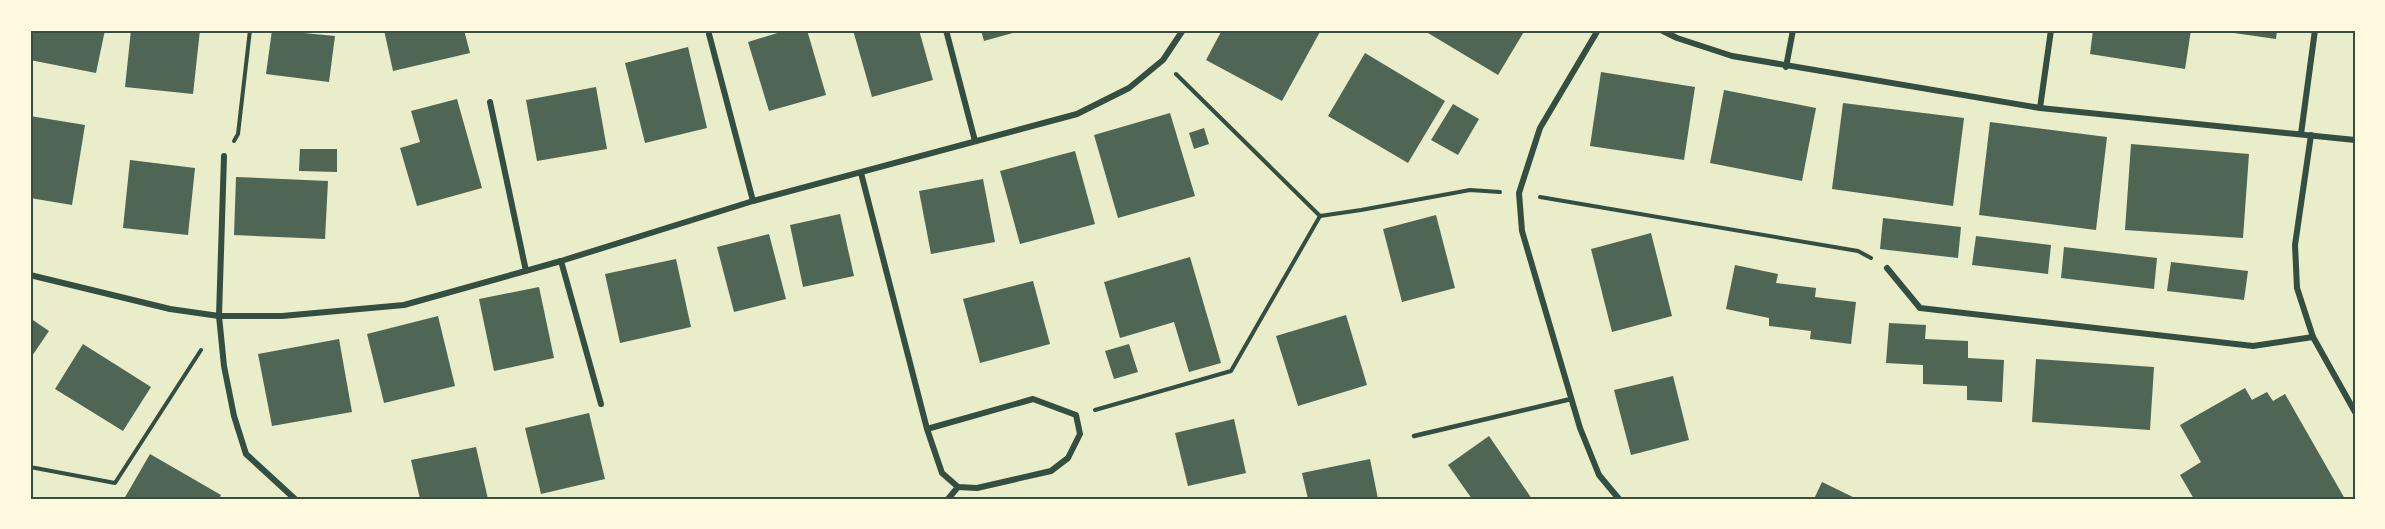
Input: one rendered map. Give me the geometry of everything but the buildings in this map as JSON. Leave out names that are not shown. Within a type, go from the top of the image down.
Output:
[{"type":"street","points":[[946,30],[975,141]]},
{"type":"street","points":[[30,275],[170,309],[219,316],[282,316],[404,305],[561,261],[753,201],[1077,114],[1129,88],[1162,60],[1183,30]]},
{"type":"street","points":[[1598,30],[1540,128],[1519,193],[1522,231],[1580,428],[1599,475],[1619,499]]},
{"type":"street","points":[[1661,30],[1677,38],[1732,56],[1786,67],[2040,108],[2355,140]]},
{"type":"street","points":[[1786,67],[1793,30]]},
{"type":"street","points":[[2040,108],[2051,30]]},
{"type":"street","points":[[2301,134],[2315,30]]},
{"type":"street","points":[[710,34],[753,201]]},
{"type":"street","points":[[490,102],[526,271]]},
{"type":"street","points":[[2311,135],[2295,245],[2298,288],[2313,337],[2355,412]]},
{"type":"street","points":[[224,156],[219,316],[224,366],[234,416],[246,454],[295,499]]},
{"type":"street","points":[[861,173],[927,429],[942,473],[958,487],[977,488],[1052,471],[1068,458],[1080,434],[1076,416],[1033,399],[927,429]]},
{"type":"street","points":[[561,261],[601,404]]},
{"type":"street","points":[[1887,268],[1920,308],[2253,346],[2313,337]]},
{"type":"street","points":[[948,499],[958,487]]},
{"type":"lane","points":[[1414,436],[1571,399]]},
{"type":"path","points":[[239,120],[250,30]]},
{"type":"path","points":[[1162,60],[1320,216]]},
{"type":"path","points":[[1320,216],[1470,190],[1519,193],[1858,251],[1887,268]]},
{"type":"path","points":[[1076,416],[1231,371],[1320,216]]},
{"type":"path","points":[[30,467],[115,483],[196,360],[219,316]]}]
